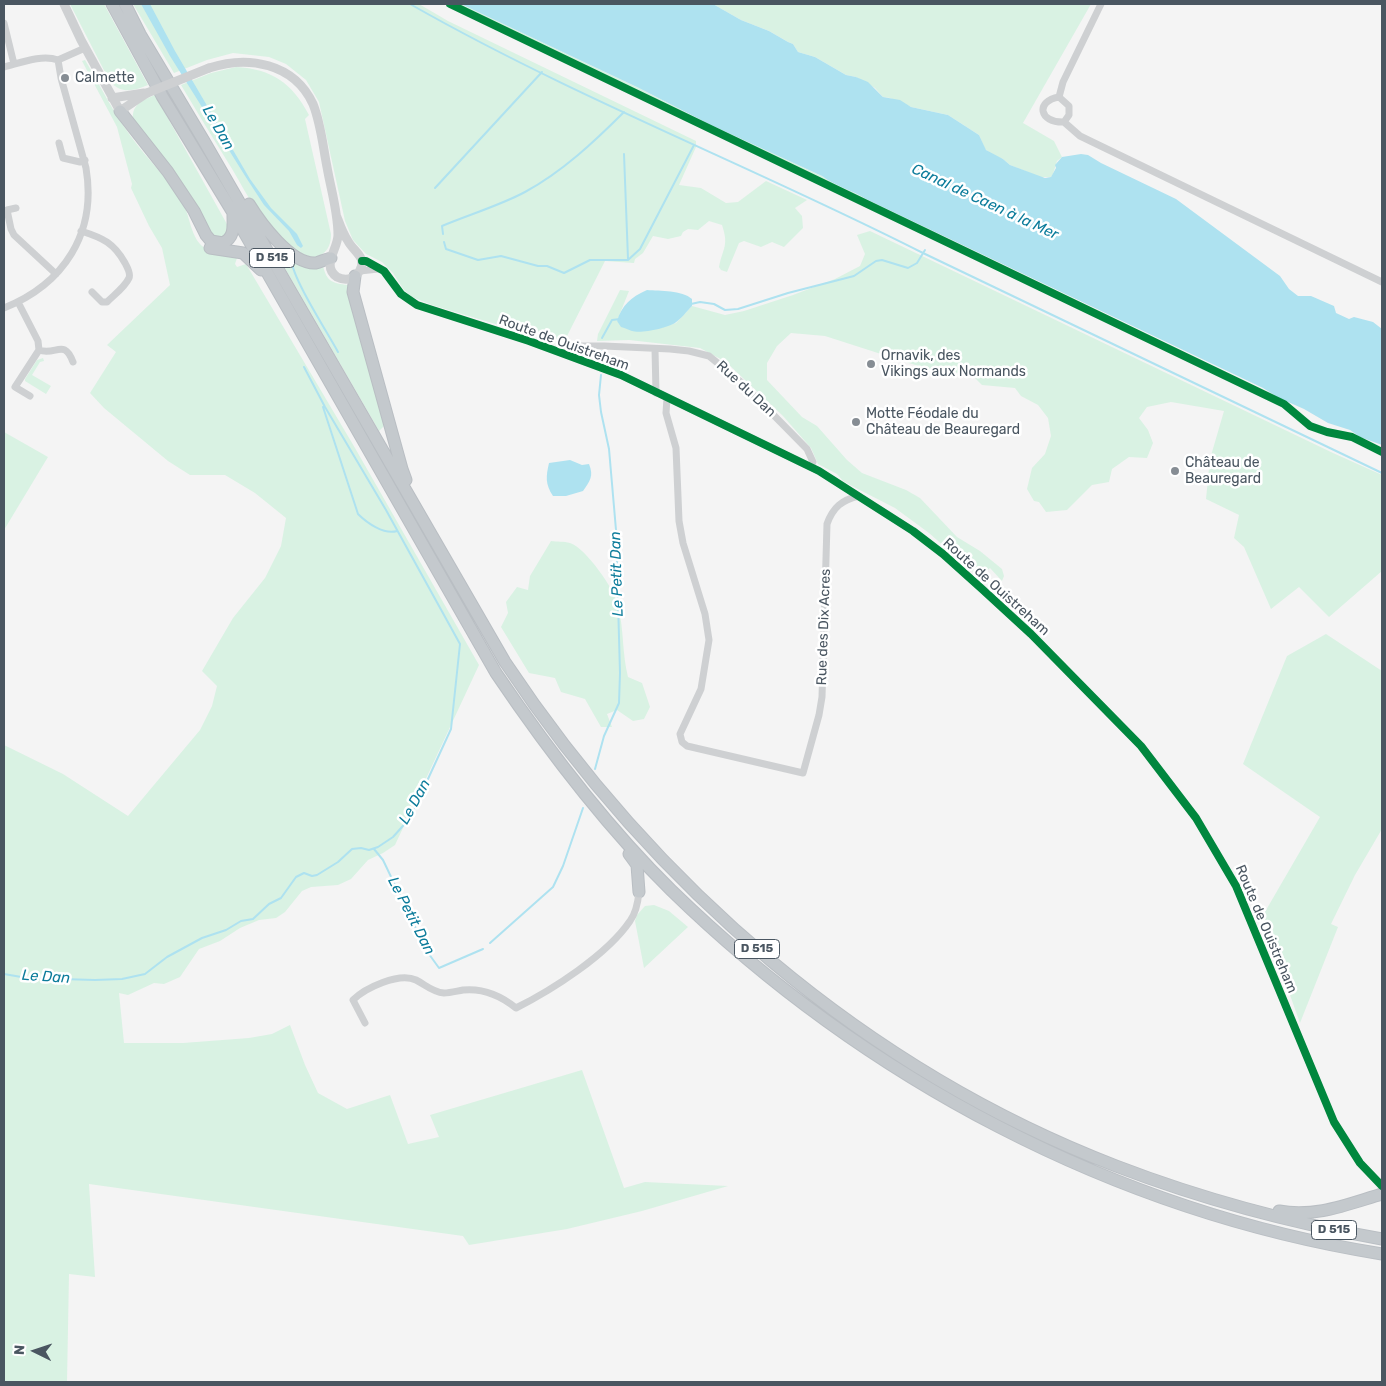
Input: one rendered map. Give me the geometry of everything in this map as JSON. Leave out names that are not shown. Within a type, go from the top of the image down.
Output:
[{"type":"highway","name":"D 515","points":[[112,4],[162,96],[232,211],[496,673],[553,755],[626,842],[669,888],[777,984],[832,1025],[912,1078],[963,1108],[1013,1134],[1064,1159],[1182,1204],[1277,1232],[1382,1254]]},
{"type":"highway","name":"D 515","points":[[125,4],[140,34],[204,141],[505,662],[580,766],[622,817],[683,882],[765,956],[810,992],[874,1038],[925,1071],[1030,1128],[1114,1165],[1183,1190],[1285,1220],[1382,1239]]},
{"type":"highway","points":[[120,111],[168,172],[187,200],[206,235],[214,243],[226,241],[233,233],[232,211]]},
{"type":"highway","points":[[204,141],[235,182],[263,226],[279,243],[305,261],[315,263],[333,254]]},
{"type":"highway","points":[[187,200],[195,228],[203,242],[211,248],[243,253],[269,276]]},
{"type":"highway","points":[[357,273],[353,292],[402,469],[418,512]]},
{"type":"highway","points":[[626,842],[628,852],[638,868],[639,892]]},
{"type":"highway","points":[[639,892],[644,884],[650,882],[669,888]]},
{"type":"highway","points":[[1245,1208],[1257,1206],[1290,1213],[1309,1214],[1382,1194]]},
{"type":"street","points":[[64,4],[85,48],[120,111],[147,93],[209,68],[234,62],[258,62],[281,70],[301,86],[313,105],[318,120],[337,217],[338,237],[330,264],[332,270],[337,277],[348,279],[357,273],[378,269]]},
{"type":"street","points":[[1059,97],[1063,82],[1101,4]]},
{"type":"street","points":[[5,26],[14,64]]},
{"type":"street","points":[[4,67],[49,57],[58,60],[85,48]]},
{"type":"street","points":[[4,308],[41,288],[56,274],[71,254],[81,232],[86,214],[89,184],[85,160],[60,78],[58,60]]},
{"type":"street","points":[[112,98],[147,93]]},
{"type":"street","points":[[1059,97],[1050,99],[1044,105],[1046,119],[1064,122],[1080,136],[1382,282]]},
{"type":"street","points":[[1059,97],[1069,106],[1069,115],[1064,122]]},
{"type":"street","points":[[59,142],[63,158],[80,162],[85,160]]},
{"type":"street","points":[[16,208],[7,210],[14,235],[56,274]]},
{"type":"street","points":[[337,217],[352,248],[359,254],[362,261],[357,273]]},
{"type":"street","points":[[81,232],[108,241],[130,274],[128,279],[108,302],[102,302],[92,292]]},
{"type":"street","points":[[333,254],[342,248],[352,248]]},
{"type":"street","name":"Route de Ouistreham","points":[[362,261],[366,261],[384,271],[401,294],[417,306],[560,352],[620,376],[812,467],[913,531],[943,554],[982,589],[1031,634],[1141,746],[1162,771],[1196,818],[1236,886],[1334,1122],[1360,1163],[1382,1186]]},
{"type":"street","points":[[18,302],[38,341],[39,350],[15,387],[30,396]]},
{"type":"street","name":"Rue du Dan","points":[[560,352],[569,346],[575,345],[689,351],[709,356],[749,389],[807,449],[813,462],[812,467]]},
{"type":"street","points":[[39,350],[46,352],[64,349],[69,352],[73,362]]},
{"type":"street","points":[[655,349],[656,393]]},
{"type":"street","name":"Rue des Dix Acres","points":[[667,398],[666,413],[676,448],[679,521],[683,543],[705,614],[709,640],[702,689],[680,734],[682,742],[687,746],[804,773],[822,697],[827,524],[830,513],[837,505],[859,496]]},
{"type":"street","points":[[365,1024],[353,1000],[360,992],[369,987],[394,979],[415,979],[430,989],[446,993],[465,990],[489,992],[503,998],[516,1008],[532,1000],[591,961],[616,939],[631,920],[639,892]]},
{"type":"green space","points":[[70,4],[104,4],[148,85],[138,89],[124,90],[110,82]]},
{"type":"green space","points":[[133,4],[419,4],[448,21],[696,141],[696,147],[679,185],[701,188],[726,203],[738,202],[766,181],[807,200],[795,208],[802,216],[803,228],[784,247],[772,242],[761,247],[744,241],[739,243],[727,272],[719,267],[725,246],[722,225],[709,221],[698,230],[688,229],[681,236],[668,239],[653,236],[643,253],[635,259],[634,263],[605,261],[565,340],[512,329],[432,305],[412,297],[404,290],[393,273],[382,262],[366,254],[353,240],[345,221],[319,102],[306,80],[286,64],[269,57],[233,53],[207,60],[174,73]]},
{"type":"green space","points":[[454,4],[461,4],[639,88],[711,125],[822,176],[940,234],[937,236]]},
{"type":"green space","points":[[713,4],[1091,4],[1023,123],[1054,141],[1062,157],[1057,161],[1051,177],[1040,177],[1010,165],[985,149],[979,135],[948,115],[911,107],[883,97],[875,88],[856,77],[846,75],[815,57],[798,52],[793,44],[769,31],[741,20]]},
{"type":"green space","points":[[85,60],[125,129],[182,201],[198,241],[206,249],[219,253],[238,255],[235,264],[237,267],[246,264],[355,448],[479,665],[395,845],[368,860],[351,879],[338,885],[311,887],[302,891],[285,912],[276,918],[259,920],[240,928],[220,941],[199,949],[180,977],[164,984],[154,983],[128,995],[119,993],[124,1043],[183,1043],[249,1038],[272,1034],[290,1025],[318,1093],[347,1109],[390,1095],[408,1144],[439,1137],[430,1115],[582,1070],[624,1188],[645,1182],[728,1186],[642,1211],[567,1229],[469,1245],[463,1236],[89,1184],[95,1277],[69,1274],[67,1382],[4,1382],[4,745],[63,774],[128,816],[200,730],[212,706],[217,686],[202,671],[233,618],[265,578],[281,546],[286,518],[255,493],[225,475],[190,475],[168,461],[104,408],[90,393],[116,352],[107,345],[170,285],[162,248],[131,188],[132,184],[117,127],[82,61]]},
{"type":"green space","points":[[236,67],[260,71],[280,80],[295,94],[309,115],[305,119],[331,234],[329,247],[319,256],[311,257],[293,248],[260,213],[181,85],[211,73]]},
{"type":"green space","points":[[155,95],[228,226],[227,234],[221,238],[212,236],[134,123],[133,112],[138,104]]},
{"type":"green space","points":[[870,231],[1382,475],[1382,571],[1329,617],[1299,587],[1271,609],[1244,547],[1234,538],[1239,515],[1206,499],[1210,459],[1224,411],[1171,402],[1147,407],[1139,418],[1148,430],[1153,443],[1147,458],[1129,457],[1112,469],[1109,482],[1092,485],[1067,510],[1046,512],[1039,502],[1034,501],[1027,489],[1032,468],[1045,454],[1051,436],[1048,418],[1038,405],[1021,396],[1015,388],[982,385],[972,375],[937,372],[825,336],[791,333],[777,346],[767,363],[767,380],[802,417],[817,426],[847,460],[862,473],[906,490],[920,498],[957,537],[980,551],[1002,569],[1004,576],[1002,581],[990,568],[979,577],[929,533],[895,508],[843,481],[837,474],[818,464],[811,448],[783,416],[726,362],[700,348],[629,340],[597,341],[598,334],[620,290],[629,291],[617,321],[633,331],[660,328],[676,323],[692,306],[725,315],[744,311],[835,279],[860,266],[865,254],[857,235]]},
{"type":"green space","points":[[286,258],[323,266],[328,279],[348,285],[384,426],[379,431],[282,263],[283,259]]},
{"type":"green space","points":[[43,358],[44,361],[40,362],[32,375],[51,386],[46,394],[25,381],[37,360]]},
{"type":"green space","points":[[4,432],[48,457],[4,530]]},
{"type":"green space","points":[[551,541],[568,542],[583,552],[591,560],[616,598],[620,614],[628,677],[642,683],[650,707],[644,719],[633,721],[617,710],[607,714],[612,727],[601,727],[585,699],[561,692],[555,678],[529,673],[501,627],[508,613],[506,602],[517,587],[528,590],[530,576]]},
{"type":"green space","points":[[1326,634],[1382,671],[1382,829],[1355,875],[1331,924],[1338,927],[1300,1023],[1262,917],[1320,817],[1243,764],[1287,656]]},
{"type":"green space","points":[[654,905],[669,911],[688,927],[644,968],[635,921],[637,915],[645,906]]},
{"type":"water","points":[[141,4],[150,4],[175,51],[250,179],[271,208],[297,234],[303,246],[301,248],[297,245],[289,231],[264,205],[170,56]]},
{"type":"water","name":"Canal de Caen à la Mer","points":[[461,4],[713,4],[741,20],[769,31],[793,44],[798,52],[815,57],[846,75],[868,82],[883,97],[900,100],[911,107],[948,115],[979,135],[986,150],[1010,165],[1045,178],[1051,177],[1056,168],[1055,165],[1062,157],[1081,154],[1088,155],[1176,199],[1280,276],[1289,289],[1298,296],[1311,296],[1334,306],[1336,313],[1349,319],[1354,317],[1373,322],[1382,329],[1382,445],[1360,437],[1350,430],[1328,423],[1263,388]]},
{"type":"water","points":[[647,290],[683,294],[692,299],[692,306],[677,321],[666,327],[636,332],[621,327],[617,321],[624,306]]},
{"type":"water","points":[[570,460],[582,465],[589,464],[591,475],[589,481],[583,491],[566,496],[553,496],[547,480],[549,463]]},
{"type":"waterway","points":[[410,4],[472,38],[600,101],[859,221],[1382,473]]},
{"type":"waterway","points":[[435,188],[542,72]]},
{"type":"waterway","points":[[443,234],[442,226],[516,197],[539,184],[565,166],[624,112]]},
{"type":"waterway","points":[[444,242],[446,249],[478,260],[501,256],[538,266],[547,266],[564,273],[590,260],[628,260],[640,249],[694,145]]},
{"type":"waterway","points":[[624,154],[628,259]]},
{"type":"waterway","name":"Le Petit Dan","points":[[691,304],[700,302],[714,304],[725,310],[738,309],[788,293],[854,276],[876,261],[882,260],[908,268],[917,263],[925,250]]},
{"type":"waterway","name":"Le Dan","points":[[292,261],[297,279],[338,352]]},
{"type":"waterway","name":"Le Petit Dan","points":[[602,338],[612,320],[620,319]]},
{"type":"waterway","name":"Le Petit Dan","points":[[601,351],[601,359]]},
{"type":"waterway","name":"Le Dan","points":[[4,974],[27,978],[95,980],[122,979],[145,974],[167,957],[202,938],[226,930],[241,921],[253,919],[269,904],[281,898],[296,877],[304,873],[312,876],[317,875],[338,862],[352,849],[361,848],[369,850],[378,847],[393,837],[410,818],[451,729],[460,644],[304,367]]},
{"type":"waterway","name":"Le Petit Dan","points":[[595,769],[604,736],[619,703],[620,673],[616,530],[609,449],[599,395],[601,375]]},
{"type":"waterway","name":"Le Dan","points":[[323,407],[358,514],[381,530],[397,531]]},
{"type":"waterway","name":"Le Petit Dan","points":[[490,943],[553,887],[563,866],[583,808]]},
{"type":"waterway","name":"Le Petit Dan","points":[[374,849],[383,860],[426,950],[439,968],[483,949]]},
{"type":"cycle path","points":[[450,4],[1284,404],[1310,426],[1352,437],[1382,452]]},
{"type":"cycle path","points":[[362,261],[366,261],[384,271],[401,294],[417,305],[529,341],[621,375],[819,471],[913,531],[943,554],[982,589],[1031,634],[1141,746],[1196,818],[1236,886],[1334,1122],[1360,1163],[1382,1186]]},
{"type":"place","name":"Calmette","points":[[65,78]]},
{"type":"place","name":"Ornavik, des Vikings aux Normands","points":[[871,364]]},
{"type":"place","name":"Motte Féodale du Château de Beauregard","points":[[856,422]]},
{"type":"place","name":"Château de Beauregard","points":[[1175,471]]}]
